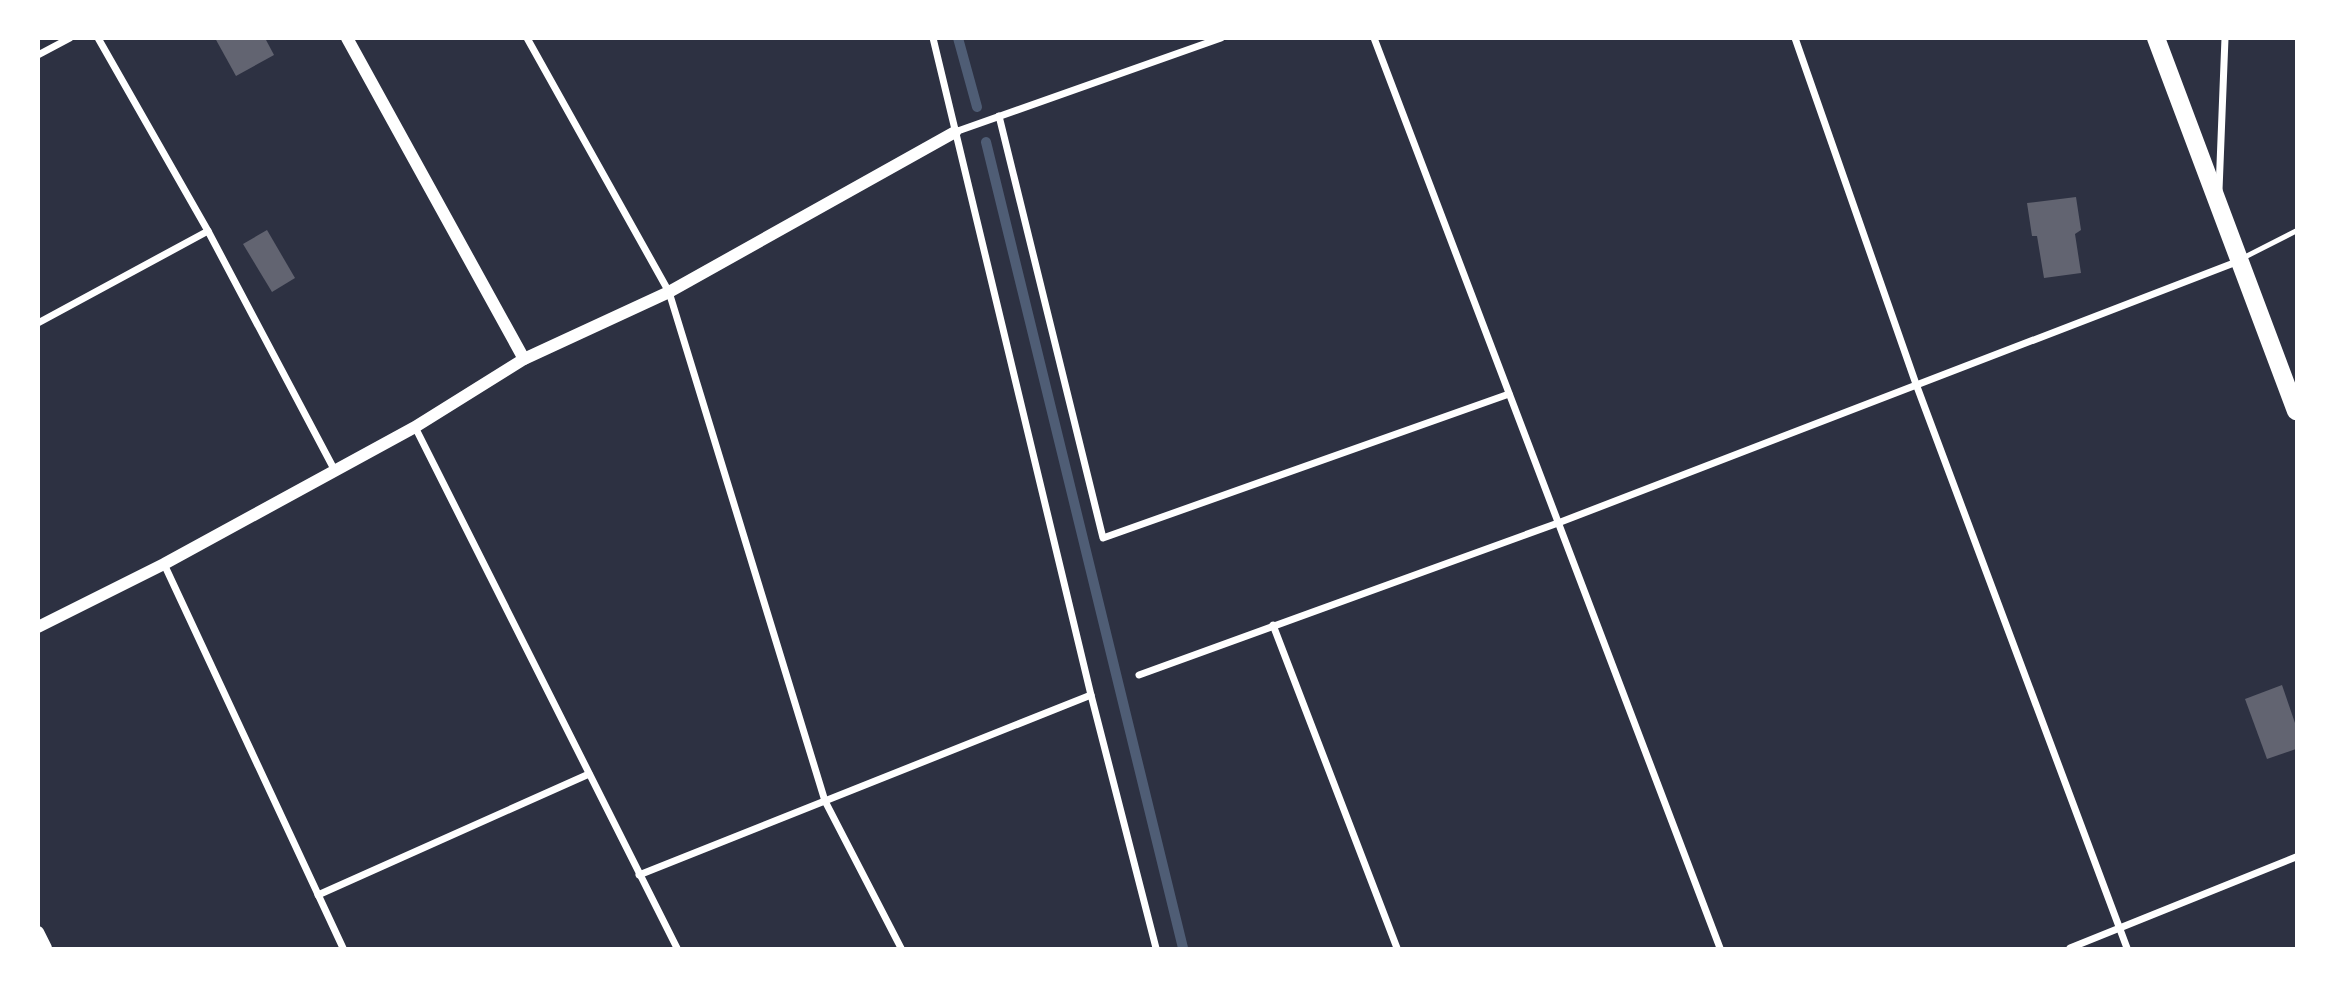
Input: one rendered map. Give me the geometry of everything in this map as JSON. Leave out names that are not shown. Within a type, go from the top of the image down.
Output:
[{"type":"main road","points":[[2156,38],[2297,411]]},
{"type":"street","points":[[38,55],[70,38]]},
{"type":"street","points":[[98,38],[208,231],[334,469]]},
{"type":"street","points":[[347,38],[524,359]]},
{"type":"street","points":[[527,38],[669,292],[825,801],[901,948]]},
{"type":"street","points":[[933,38],[1091,695],[1156,948]]},
{"type":"street","points":[[38,627],[164,564],[415,427],[524,359],[669,292],[955,132],[1221,38]]},
{"type":"street","points":[[1374,38],[1720,948]]},
{"type":"street","points":[[1795,38],[1916,384],[2127,948]]},
{"type":"street","points":[[2212,191],[2219,191],[2225,38]]},
{"type":"street","points":[[999,116],[1103,538],[1509,394]]},
{"type":"street","points":[[38,323],[208,231]]},
{"type":"street","points":[[1139,675],[1558,523],[2239,261]]},
{"type":"street","points":[[415,427],[677,948]]},
{"type":"street","points":[[164,564],[342,948]]},
{"type":"street","points":[[1273,625],[1397,948]]},
{"type":"street","points":[[639,875],[1091,695]]},
{"type":"street","points":[[318,895],[589,774]]},
{"type":"street","points":[[2070,948],[2297,857]]},
{"type":"street","points":[[38,932],[46,948]]},
{"type":"lane","points":[[2239,261],[2297,231]]},
{"type":"building","points":[[215,38],[265,38],[274,55],[236,76]]},
{"type":"building","points":[[2076,197],[2081,230],[2075,234],[2081,273],[2044,278],[2037,236],[2032,236],[2027,203]]},
{"type":"building","points":[[267,230],[295,278],[272,292],[243,244]]},
{"type":"building","points":[[2282,685],[2296,726],[2296,749],[2267,759],[2245,699]]},
{"type":"waterway","points":[[958,38],[977,107]]},
{"type":"waterway","points":[[986,142],[1183,948]]}]
